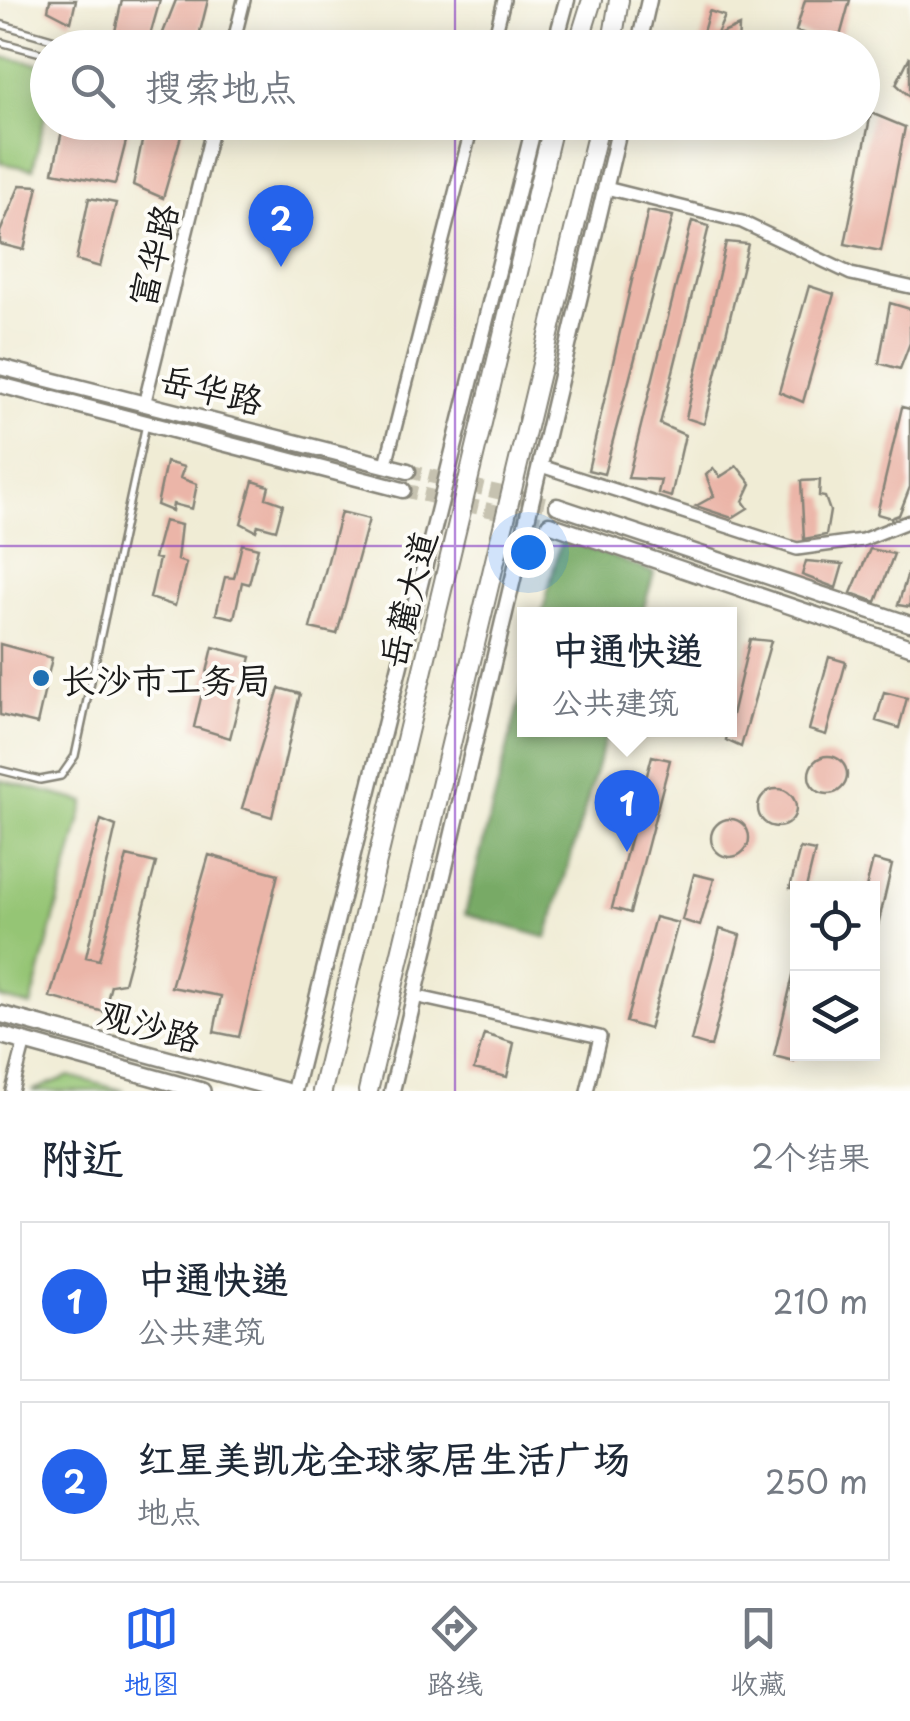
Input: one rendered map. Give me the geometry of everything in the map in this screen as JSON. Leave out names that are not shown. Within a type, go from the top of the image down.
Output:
[{"type":"highway","points":[[583,30],[592,0]]},
{"type":"highway","points":[[615,30],[619,0]]},
{"type":"highway","name":"岳麓大道","points":[[322,1091],[544,140]]},
{"type":"highway","points":[[368,1091],[596,140]]},
{"type":"main road","name":"观沙路","points":[[0,1014],[285,1091]]},
{"type":"main road","name":"观沙路","points":[[0,1035],[202,1091]]},
{"type":"street","points":[[236,30],[244,0]]},
{"type":"street","points":[[496,30],[504,0]]},
{"type":"street","points":[[560,30],[568,0]]},
{"type":"street","points":[[641,30],[649,0]]},
{"type":"street","name":"富华路","points":[[145,402],[210,140]]},
{"type":"street","points":[[386,464],[469,140]]},
{"type":"street","points":[[294,1091],[544,140]]},
{"type":"street","points":[[392,1091],[617,140]]},
{"type":"street","points":[[606,188],[742,222],[851,274],[910,287]]},
{"type":"street","name":"岳华路","points":[[0,366],[408,470]]},
{"type":"street","name":"岳华路","points":[[0,385],[402,490]]},
{"type":"street","points":[[541,466],[797,549],[862,540],[910,521]]},
{"type":"street","points":[[557,506],[910,624]]},
{"type":"street","points":[[549,524],[910,647]]},
{"type":"street","points":[[414,996],[600,1037],[587,1091]]},
{"type":"street","points":[[12,1091],[25,1041]]},
{"type":"lane","points":[[0,24],[30,33]]},
{"type":"lane","points":[[0,42],[30,50]]},
{"type":"lane","points":[[0,770],[40,780],[61,776],[75,756],[146,423]]},
{"type":"green space","points":[[0,57],[30,62],[30,140],[40,140],[33,169],[0,163]]},
{"type":"green space","points":[[562,537],[654,573],[644,607],[544,607]]},
{"type":"green space","points":[[517,710],[517,737],[606,737],[547,938],[465,914]]},
{"type":"green space","points":[[0,780],[85,802],[31,1006],[0,998]]},
{"type":"green space","points":[[69,1076],[125,1091],[31,1091]]},
{"type":"building","points":[[50,0],[76,0],[71,22],[48,10]]},
{"type":"building","points":[[122,0],[160,0],[152,30],[115,30]]},
{"type":"building","points":[[176,0],[208,0],[200,30],[164,30]]},
{"type":"building","points":[[805,0],[850,0],[842,30],[796,30]]},
{"type":"building","points":[[709,11],[725,16],[719,30],[704,30]]},
{"type":"building","points":[[910,56],[910,97],[896,84]]},
{"type":"building","points":[[880,117],[905,127],[881,251],[845,244],[866,140],[880,140]]},
{"type":"building","points":[[60,140],[126,140],[115,184],[53,172]]},
{"type":"building","points":[[142,140],[180,140],[163,198],[133,185]]},
{"type":"building","points":[[20,185],[38,186],[24,250],[0,244],[0,232]]},
{"type":"building","points":[[89,198],[116,203],[100,267],[76,260]]},
{"type":"building","points":[[648,211],[673,216],[604,474],[588,470]]},
{"type":"building","points":[[692,221],[709,226],[660,424],[685,435],[671,497],[658,493],[661,480],[628,478]]},
{"type":"building","points":[[726,242],[748,244],[704,424],[686,418]]},
{"type":"building","points":[[809,286],[834,294],[803,402],[779,392]]},
{"type":"building","points":[[890,303],[910,309],[910,343],[900,369],[879,363]]},
{"type":"building","points":[[902,407],[910,409],[910,487],[899,515],[891,518],[877,514]]},
{"type":"building","points":[[166,462],[184,467],[180,478],[197,484],[192,509],[173,504],[172,511],[157,505]]},
{"type":"building","points":[[737,466],[751,484],[743,501],[748,508],[732,518],[696,506],[714,496],[706,475],[713,468],[720,477]]},
{"type":"building","points":[[820,480],[819,496],[825,497],[830,511],[826,535],[804,539],[801,481]]},
{"type":"building","points":[[253,481],[269,486],[266,498],[283,504],[276,530],[258,525],[256,531],[241,523]]},
{"type":"building","points":[[341,512],[369,519],[337,634],[310,628]]},
{"type":"building","points":[[164,521],[181,525],[177,560],[186,563],[175,606],[150,598],[159,559],[154,558]]},
{"type":"building","points":[[242,544],[258,548],[249,584],[242,582],[234,618],[216,614],[225,577],[234,578]]},
{"type":"building","points":[[870,549],[894,554],[876,602],[851,593]]},
{"type":"building","points":[[806,561],[843,564],[836,588],[802,575]]},
{"type":"building","points":[[910,574],[910,607],[898,605]]},
{"type":"building","points":[[750,639],[771,641],[741,747],[726,740],[737,737],[737,694]]},
{"type":"building","points":[[0,644],[52,658],[37,724],[0,715]]},
{"type":"building","points":[[213,647],[251,657],[230,738],[194,727]]},
{"type":"building","points":[[829,657],[846,662],[826,735],[809,730]]},
{"type":"building","points":[[279,688],[300,694],[272,817],[242,808]]},
{"type":"building","points":[[884,692],[907,698],[899,728],[876,721]]},
{"type":"building","points":[[652,756],[670,760],[630,913],[612,908]]},
{"type":"building","points":[[828,756],[841,762],[847,775],[841,788],[828,794],[815,788],[809,775],[815,762]]},
{"type":"building","points":[[777,789],[790,795],[796,808],[790,821],[777,827],[764,821],[758,808],[764,795]]},
{"type":"building","points":[[730,819],[743,825],[749,838],[743,851],[730,857],[717,851],[711,838],[717,825]]},
{"type":"building","points":[[101,820],[116,826],[86,957],[99,960],[127,856],[156,863],[124,983],[111,985],[104,1012],[50,997]]},
{"type":"building","points":[[800,848],[815,851],[808,881],[792,881]]},
{"type":"building","points":[[209,855],[278,874],[239,1037],[214,1032],[221,996],[171,987]]},
{"type":"building","points":[[873,860],[892,865],[880,917],[880,881],[868,881]]},
{"type":"building","points":[[694,874],[714,879],[700,926],[682,920]]},
{"type":"building","points":[[655,917],[678,923],[649,1029],[626,1022]]},
{"type":"building","points":[[720,929],[740,935],[711,1047],[691,1041]]},
{"type":"building","points":[[790,988],[790,1060],[774,1056]]},
{"type":"building","points":[[484,1034],[514,1043],[507,1077],[474,1069]]},
{"type":"tunnel","points":[[408,471],[557,506]]},
{"type":"tunnel","points":[[403,490],[549,524]]},
{"type":"place","name":"红星美凯龙全球家居生活广场","points":[[281,267]]},
{"type":"place","name":"长沙市工务局","points":[[41,678]]},
{"type":"place","name":"中通快递","points":[[627,852]]}]
